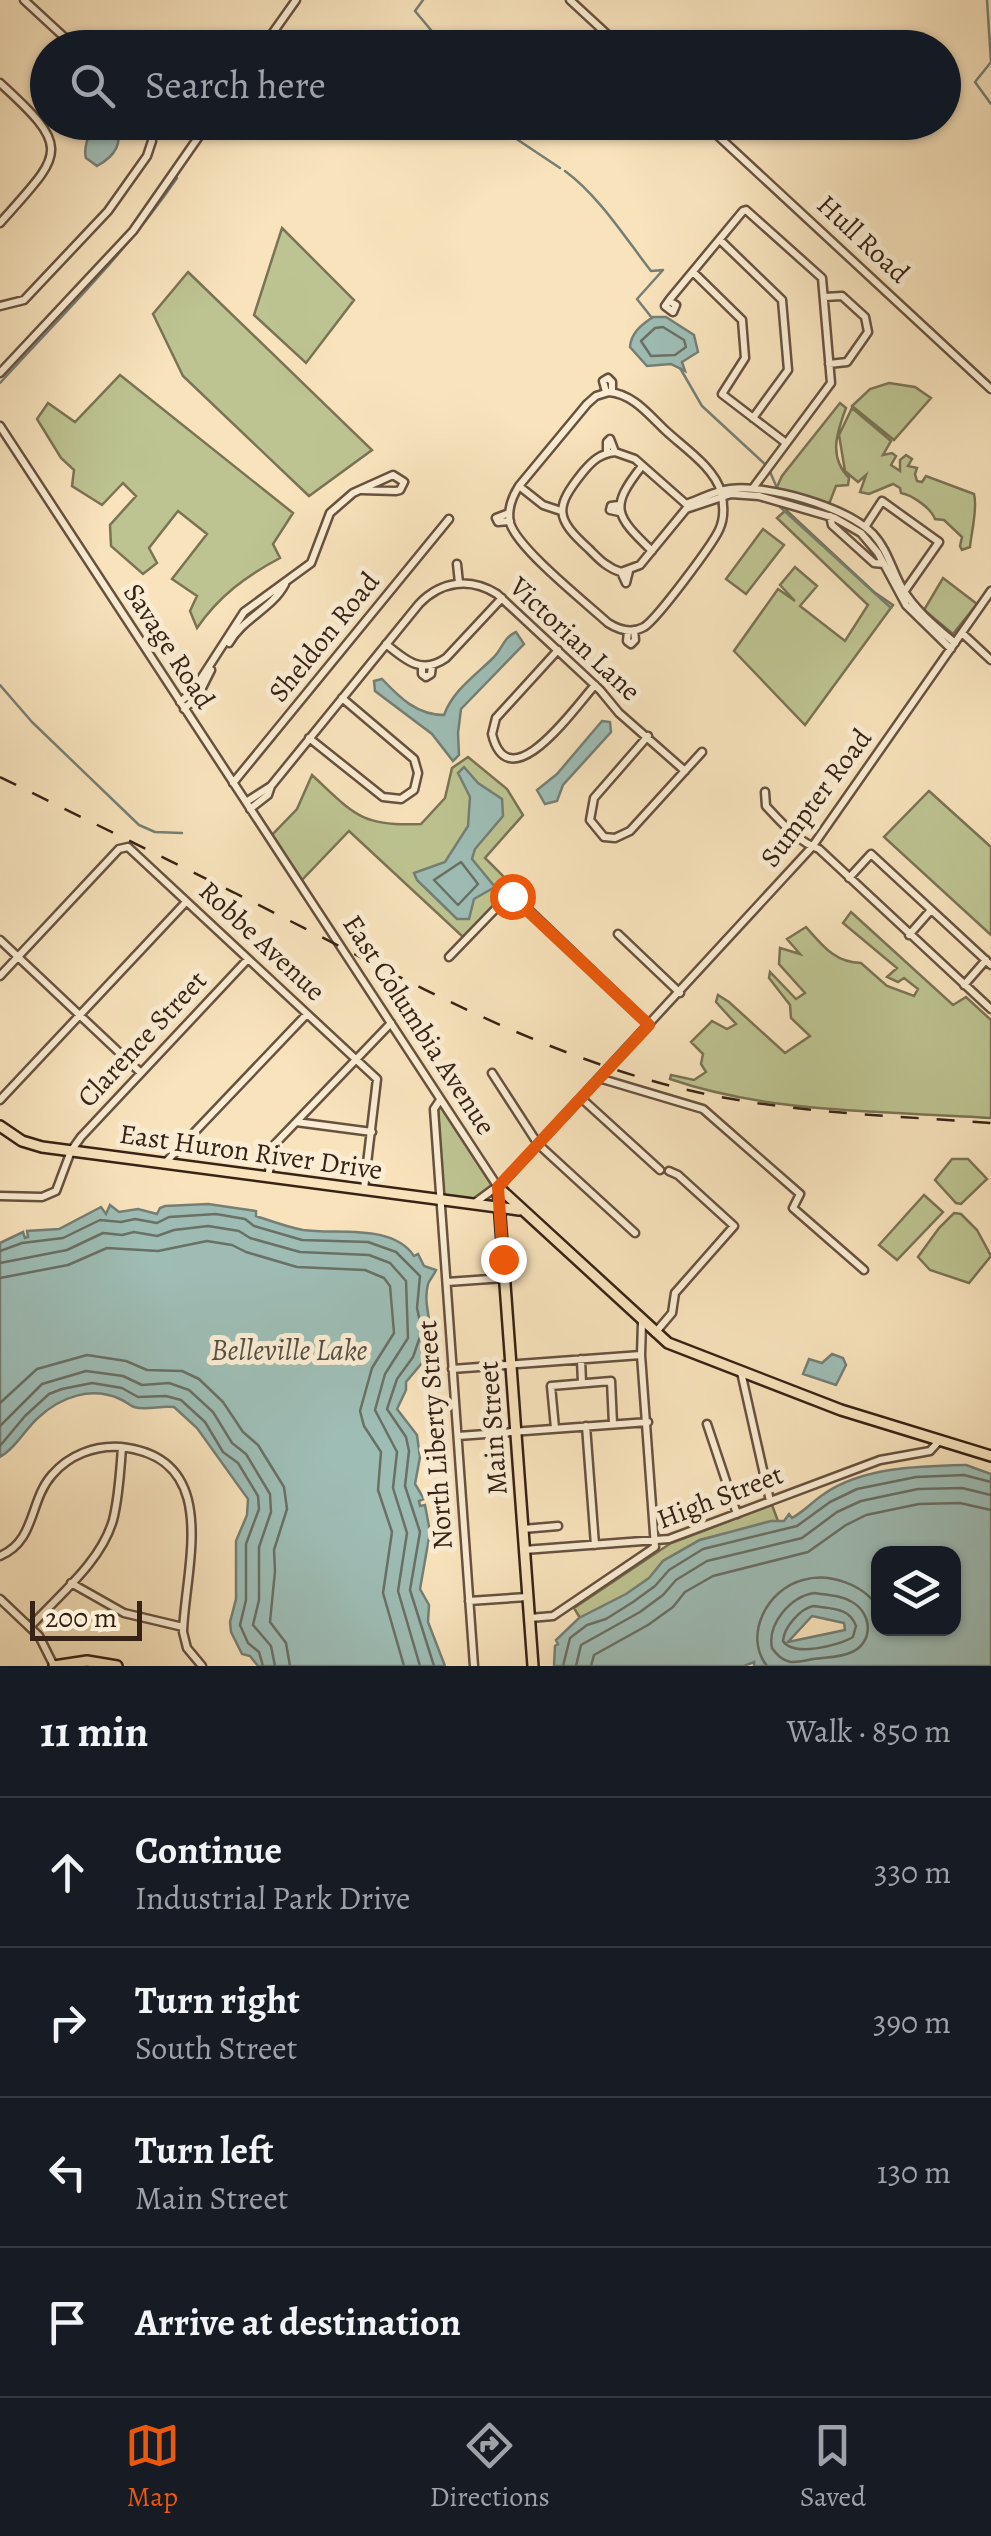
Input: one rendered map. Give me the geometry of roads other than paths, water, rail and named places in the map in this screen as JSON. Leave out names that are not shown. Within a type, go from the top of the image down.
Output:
[{"type":"main road","name":"East Huron River Drive","points":[[0,1126],[30,1144],[70,1151],[522,1211]]},
{"type":"main road","name":"Main Street","points":[[498,1187],[534,1666]]},
{"type":"main road","points":[[498,1187],[655,1334],[678,1348],[841,1410],[991,1456]]},
{"type":"main road","points":[[54,1666],[87,1660],[117,1666]]},
{"type":"street","points":[[24,0],[56,30]]},
{"type":"street","points":[[275,30],[296,0]]},
{"type":"street","points":[[570,0],[602,30]]},
{"type":"street","points":[[0,83],[30,110]]},
{"type":"street","points":[[0,223],[47,167],[49,140]]},
{"type":"street","points":[[0,306],[15,305],[28,296],[115,202],[147,156],[151,140]]},
{"type":"street","points":[[0,373],[133,232],[197,140]]},
{"type":"street","name":"Hull Road","points":[[722,140],[991,389]]},
{"type":"street","points":[[669,300],[746,210],[820,277],[830,384],[753,491]]},
{"type":"street","points":[[720,240],[782,300],[788,370],[752,418]]},
{"type":"street","points":[[693,272],[742,318],[746,358],[722,393],[786,443]]},
{"type":"street","points":[[824,297],[842,296],[865,317],[868,332],[847,362],[830,364]]},
{"type":"street","points":[[609,392],[633,400],[709,471],[721,493],[723,517],[715,537],[652,620],[631,631],[608,623],[522,543],[509,517],[519,486],[586,404],[609,392]]},
{"type":"street","name":"Savage Road","points":[[0,426],[302,888]]},
{"type":"street","points":[[721,493],[686,508],[640,565],[625,572],[608,567],[570,532],[562,511],[568,491],[593,461],[611,452],[629,456],[686,504],[721,493],[753,491],[830,513],[880,543],[901,593],[953,646]]},
{"type":"street","points":[[642,466],[624,489],[619,508],[626,526],[652,551]]},
{"type":"street","points":[[182,706],[256,608],[272,601],[311,562],[330,514],[343,500],[361,490],[394,475],[404,482],[396,491],[361,490]]},
{"type":"street","points":[[519,486],[543,504],[562,511]]},
{"type":"street","points":[[668,491],[676,507],[672,523]]},
{"type":"street","points":[[863,530],[882,502],[939,542],[901,593]]},
{"type":"street","points":[[830,513],[832,525],[874,563],[886,563]]},
{"type":"street","name":"Sheldon Road","points":[[233,783],[449,519]]},
{"type":"street","points":[[248,806],[268,795],[309,738],[426,596],[460,583],[457,564]]},
{"type":"street","name":"Victorian Lane","points":[[460,583],[482,586],[502,598],[595,685],[618,713],[685,771]]},
{"type":"street","name":"Sumpter Road","points":[[470,1204],[498,1187],[812,847],[991,591]]},
{"type":"street","points":[[901,593],[953,646]]},
{"type":"street","points":[[386,644],[408,662],[422,666],[426,677],[432,674],[432,666],[446,658],[502,598]]},
{"type":"street","points":[[962,634],[991,660]]},
{"type":"street","points":[[558,650],[496,718],[492,734],[501,753],[518,759],[530,756],[595,685]]},
{"type":"street","points":[[309,738],[382,797],[402,799],[414,790],[418,773],[410,755],[342,698]]},
{"type":"street","points":[[648,736],[592,802],[590,820],[596,832],[616,838],[630,831],[702,752]]},
{"type":"street","points":[[765,792],[766,806],[819,849],[991,1009]]},
{"type":"street","name":"Robbe Avenue","points":[[18,957],[124,847],[129,848],[369,1071],[378,1083],[372,1132]]},
{"type":"street","points":[[849,878],[871,854],[988,963],[964,985]]},
{"type":"street","name":"East Columbia Avenue","points":[[302,888],[498,1187]]},
{"type":"street","points":[[449,956],[513,896],[649,1025]]},
{"type":"street","points":[[0,1100],[186,902]]},
{"type":"street","points":[[909,934],[931,910]]},
{"type":"street","points":[[618,934],[680,992]]},
{"type":"street","points":[[0,940],[141,1073]]},
{"type":"street","points":[[0,976],[18,957]]},
{"type":"street","name":"Clarence Street","points":[[0,1196],[42,1197],[54,1193],[70,1151],[248,959]]},
{"type":"street","points":[[165,1163],[307,1014]]},
{"type":"street","points":[[268,1177],[272,1148],[390,1023]]},
{"type":"street","points":[[492,1073],[538,1144],[635,1233]]},
{"type":"street","points":[[600,1078],[703,1108],[800,1194],[793,1208],[864,1270]]},
{"type":"street","points":[[581,1098],[664,1171],[678,1175],[734,1226],[675,1293],[672,1313],[655,1334]]},
{"type":"street","name":"North Liberty Street","points":[[440,1100],[434,1108],[474,1666]]},
{"type":"street","points":[[296,1122],[372,1132],[364,1190]]},
{"type":"street","points":[[447,1282],[504,1278]]},
{"type":"street","points":[[524,1550],[655,1541],[642,1322]]},
{"type":"street","points":[[452,1369],[642,1355]]},
{"type":"street","points":[[582,1360],[582,1383]]},
{"type":"street","points":[[741,1372],[770,1501]]},
{"type":"street","points":[[555,1428],[551,1386],[610,1380],[613,1424]]},
{"type":"street","points":[[458,1436],[648,1422]]},
{"type":"street","points":[[707,1424],[737,1514]]},
{"type":"street","points":[[586,1426],[595,1545]]},
{"type":"street","name":"High Street","points":[[530,1618],[552,1616],[652,1552],[655,1541],[880,1460],[930,1451],[938,1441]]},
{"type":"street","points":[[0,1556],[18,1546],[25,1536],[40,1491],[61,1466],[92,1450],[122,1448],[147,1454],[180,1482],[189,1502],[194,1532],[183,1627],[187,1648],[202,1666]]},
{"type":"street","points":[[30,1626],[96,1554],[109,1530],[122,1448]]},
{"type":"street","points":[[523,1529],[558,1526]]},
{"type":"street","points":[[70,1583],[124,1614],[183,1627]]},
{"type":"street","points":[[469,1601],[528,1597]]},
{"type":"street","points":[[0,1598],[46,1645],[54,1666]]},
{"type":"water","points":[[87,140],[118,140],[109,158],[97,166],[86,158]]},
{"type":"water","points":[[653,317],[666,317],[694,335],[698,352],[682,362],[685,371],[671,364],[647,366],[630,347],[637,330]]},
{"type":"water","points":[[516,632],[524,644],[461,709],[459,755],[453,761],[432,734],[375,691],[374,681],[382,679],[417,709],[444,715],[459,690]]},
{"type":"water","points":[[602,721],[610,722],[611,732],[563,785],[557,801],[545,804],[537,790],[557,774]]},
{"type":"water","points":[[464,767],[478,783],[502,799],[503,816],[475,849],[472,859],[495,887],[474,899],[469,919],[457,919],[414,873],[445,862],[468,826],[470,797],[458,773]]},
{"type":"water","name":"Belleville Lake","points":[[208,1204],[256,1211],[256,1216],[303,1230],[363,1232],[392,1239],[414,1256],[418,1254],[424,1266],[436,1270],[426,1294],[430,1339],[423,1357],[432,1362],[422,1363],[406,1382],[397,1409],[417,1435],[420,1457],[415,1484],[424,1499],[419,1501],[420,1506],[425,1505],[430,1532],[420,1589],[429,1605],[428,1622],[445,1666],[258,1666],[250,1656],[242,1654],[230,1622],[236,1599],[236,1541],[247,1515],[248,1499],[197,1428],[174,1407],[139,1408],[109,1395],[77,1396],[48,1410],[0,1457],[0,1243],[23,1232],[28,1237],[27,1231],[59,1229],[101,1207],[106,1214],[110,1205],[119,1212],[138,1209],[157,1214],[165,1206]]},
{"type":"water","points":[[832,1354],[843,1358],[846,1365],[836,1385],[803,1374],[809,1359],[822,1363]]},
{"type":"water","points":[[966,1465],[991,1474],[991,1666],[754,1666],[754,1662],[744,1666],[554,1666],[556,1640],[579,1618],[626,1594],[649,1578],[663,1561],[700,1540],[784,1521],[789,1514],[792,1518],[839,1485],[874,1473]],"holes":[[[812,1616],[844,1623],[845,1630],[788,1642]]]},
{"type":"waterway","points":[[423,0],[415,11],[431,30]]},
{"type":"waterway","points":[[987,0],[991,62],[975,82],[991,104]]},
{"type":"waterway","points":[[518,140],[560,168]]},
{"type":"waterway","points":[[565,171],[601,205],[651,271],[663,270],[637,299],[652,318]]},
{"type":"waterway","points":[[0,383],[115,258],[177,178]]},
{"type":"waterway","points":[[680,368],[702,406],[768,467],[777,488]]},
{"type":"waterway","points":[[780,507],[891,608]]},
{"type":"waterway","points":[[0,685],[32,722],[139,825],[155,832],[182,833]]},
{"type":"railway","points":[[0,777],[462,1007],[588,1060],[714,1096],[832,1112],[991,1123]]}]
